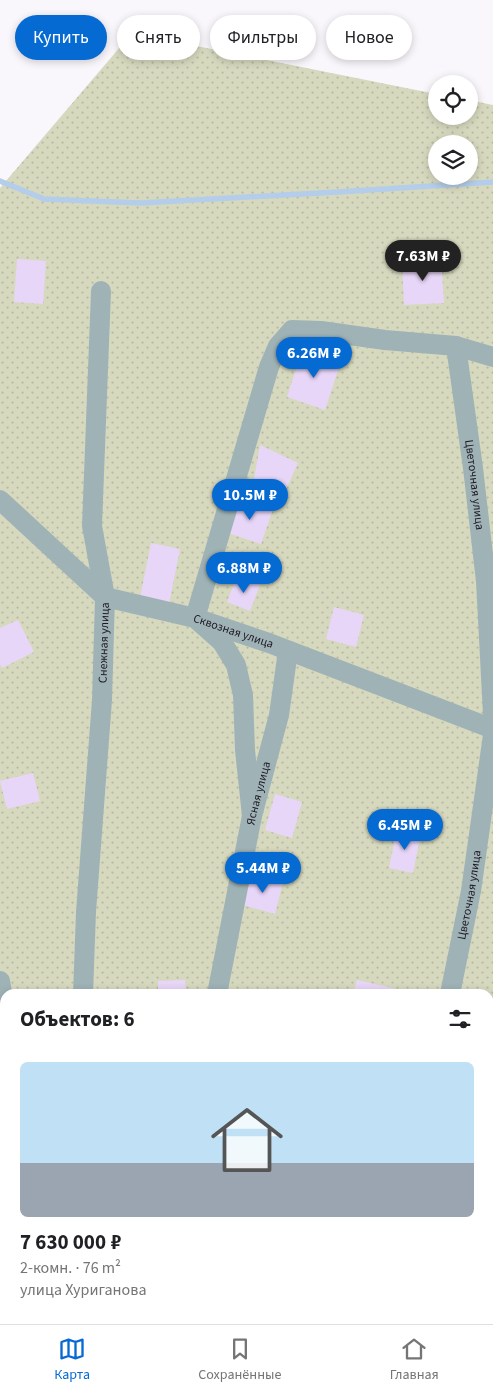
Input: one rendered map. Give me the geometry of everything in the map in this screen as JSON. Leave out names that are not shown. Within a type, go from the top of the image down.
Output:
[{"type":"street","name":"Снежная улица","points":[[83,989],[86,912],[102,700],[105,597],[92,526],[101,291]]},
{"type":"street","points":[[252,816],[244,750],[242,695],[236,665],[222,642],[195,618],[270,367],[278,346],[292,330],[321,331],[385,340],[456,346],[493,357]]},
{"type":"street","name":"Цветочная улица","points":[[456,346],[474,468],[486,581],[493,715]]},
{"type":"street","name":"Сквозная улица","points":[[0,500],[105,597],[195,618],[288,651],[493,729]]},
{"type":"street","name":"Ясная улица","points":[[218,989],[252,816],[279,714],[288,651]]},
{"type":"street","name":"Цветочная улица","points":[[451,989],[471,891],[493,735]]},
{"type":"green space","points":[[200,47],[210,49],[210,60],[267,60],[428,92],[428,125],[478,125],[478,102],[493,105],[493,989],[0,989],[0,188],[117,51],[117,60],[200,60]]},
{"type":"building","points":[[441,258],[444,303],[404,305],[402,260]]},
{"type":"building","points":[[17,259],[46,261],[43,304],[14,302]]},
{"type":"building","points":[[303,348],[341,361],[325,410],[287,397]]},
{"type":"building","points":[[260,445],[298,463],[282,498],[253,485]]},
{"type":"building","points":[[240,498],[273,509],[261,544],[228,533]]},
{"type":"building","points":[[151,543],[180,549],[169,604],[140,598]]},
{"type":"building","points":[[237,576],[260,585],[250,611],[227,602]]},
{"type":"building","points":[[334,607],[364,615],[356,647],[326,639]]},
{"type":"building","points":[[18,620],[34,652],[2,668],[0,664],[0,628]]},
{"type":"building","points":[[33,773],[40,801],[7,809],[0,781]]},
{"type":"building","points":[[275,794],[302,802],[292,838],[265,830]]},
{"type":"building","points":[[397,829],[421,833],[413,873],[389,868]]},
{"type":"building","points":[[252,874],[283,882],[275,914],[243,905]]},
{"type":"building","points":[[185,980],[186,989],[158,989],[158,981]]},
{"type":"building","points":[[357,980],[396,989],[354,989]]},
{"type":"waterway","points":[[0,181],[44,199],[141,203],[493,182]]}]
